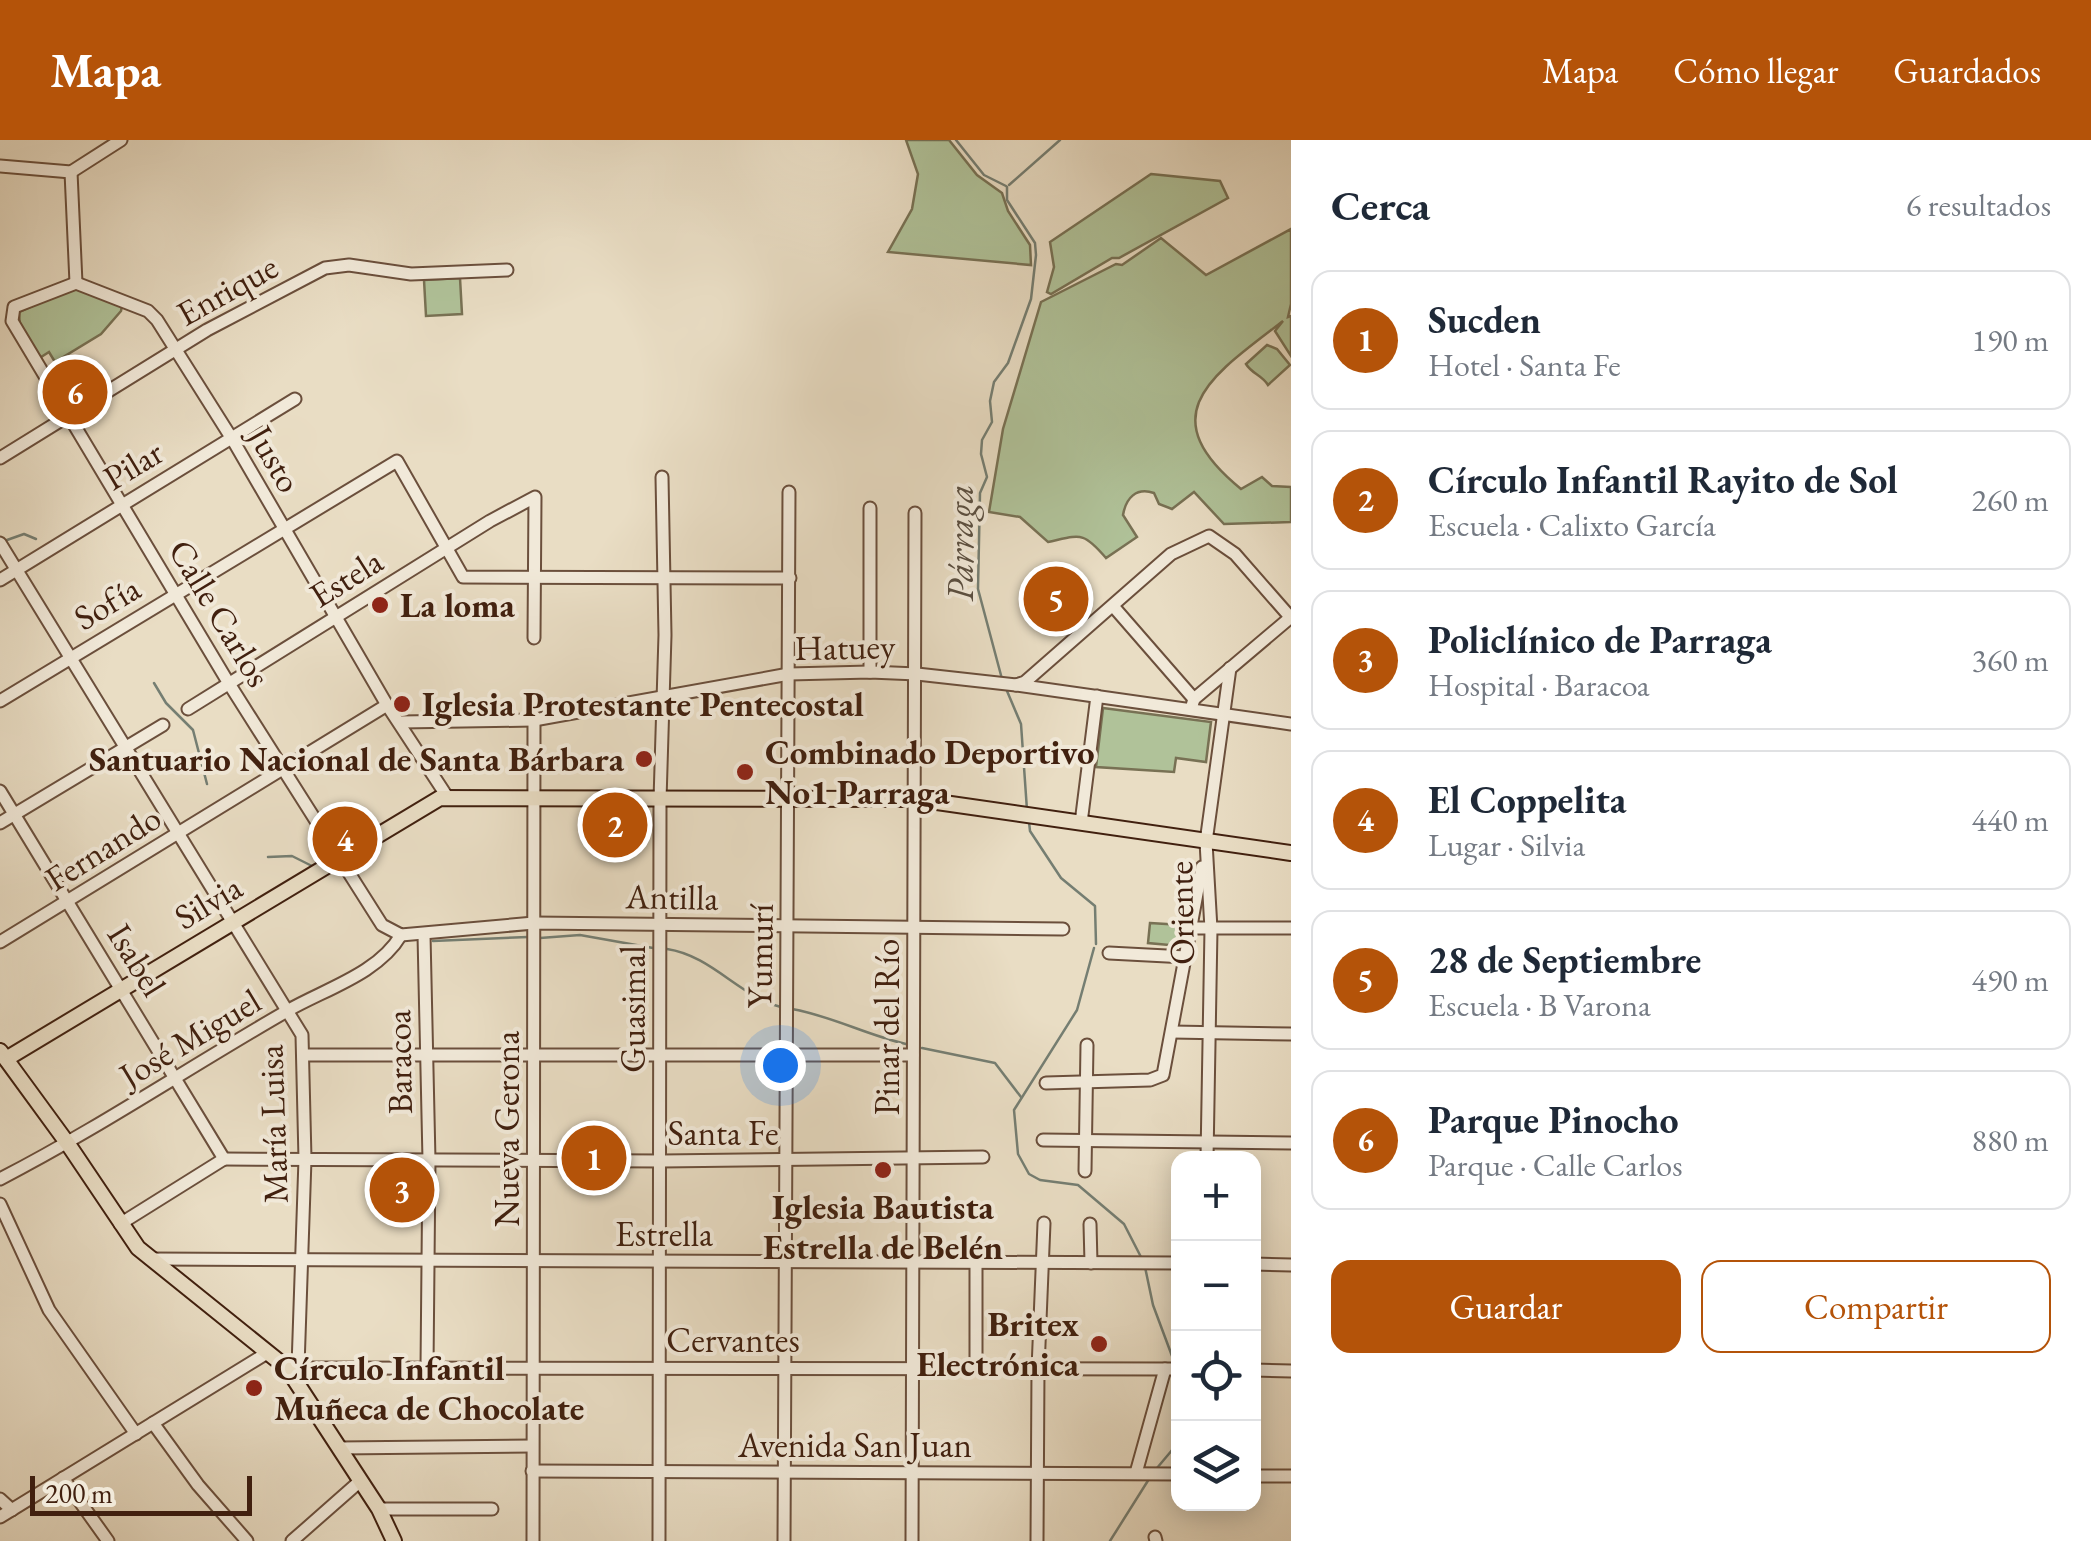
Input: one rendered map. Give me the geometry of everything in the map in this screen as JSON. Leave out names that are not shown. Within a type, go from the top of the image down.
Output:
[{"type":"main road","points":[[448,798],[916,799],[1291,853]]},
{"type":"main road","name":"Silvia","points":[[2,1057],[123,989],[434,800],[448,798]]},
{"type":"main road","points":[[2,1057],[68,1144],[120,1224],[150,1259],[267,1353],[293,1368],[380,1509],[394,1541]]},
{"type":"street","points":[[0,166],[71,172],[121,140]]},
{"type":"street","points":[[71,172],[76,283]]},
{"type":"street","name":"Enrique","points":[[0,458],[177,349],[332,266],[411,274],[507,270]]},
{"type":"street","name":"Calle Carlos","points":[[76,283],[14,307],[12,321],[228,682],[382,925],[401,935]]},
{"type":"street","name":"Justo","points":[[76,283],[148,311],[177,349],[387,705],[448,798]]},
{"type":"street","name":"Pilar","points":[[0,580],[295,399]]},
{"type":"street","name":"Sofía","points":[[0,701],[283,527],[397,462],[447,548]]},
{"type":"street","name":"Guasimal","points":[[659,1541],[660,800],[665,635],[662,477]]},
{"type":"street","name":"Yumurí","points":[[784,1541],[790,492]]},
{"type":"street","name":"Estela","points":[[188,709],[535,497],[534,577]]},
{"type":"street","points":[[870,508],[870,672]]},
{"type":"street","name":"Pinar del Río","points":[[912,1541],[916,514]]},
{"type":"street","points":[[1016,686],[1171,554],[1209,536],[1236,554],[1291,617],[1192,704],[1113,606]]},
{"type":"street","name":"María Luisa","points":[[0,543],[302,1036],[305,1159],[293,1368]]},
{"type":"street","points":[[447,548],[464,576],[790,578]]},
{"type":"street","points":[[534,577],[534,638]]},
{"type":"street","name":"Oriente","points":[[1206,1151],[1210,928],[1206,842],[1230,668]]},
{"type":"street","name":"Hatuey","points":[[401,722],[534,718],[790,674],[870,672],[1192,704],[1224,715],[1291,724]]},
{"type":"street","points":[[1082,823],[1097,696]]},
{"type":"street","name":"Fernando","points":[[0,942],[387,705]]},
{"type":"street","name":"Nueva Gerona","points":[[533,1541],[534,718]]},
{"type":"street","points":[[0,823],[163,725]]},
{"type":"street","name":"Isabel","points":[[0,791],[224,1160]]},
{"type":"street","points":[[1046,1083],[1159,1078],[1165,1070],[1206,842]]},
{"type":"street","name":"Antilla","points":[[401,935],[534,924],[1063,929]]},
{"type":"street","points":[[1192,928],[1291,928]]},
{"type":"street","name":"José Miguel","points":[[0,1179],[68,1144],[287,1010],[382,960],[401,935]]},
{"type":"street","name":"Baracoa","points":[[424,935],[429,1160],[427,1367]]},
{"type":"street","points":[[1109,953],[1186,957]]},
{"type":"street","points":[[1172,1032],[1291,1034]]},
{"type":"street","points":[[1085,1171],[1087,1045]]},
{"type":"street","points":[[304,1055],[914,1055]]},
{"type":"street","points":[[1042,1140],[1291,1143]]},
{"type":"street","name":"Santa Fe","points":[[224,1160],[983,1157]]},
{"type":"street","points":[[120,1224],[224,1160]]},
{"type":"street","points":[[0,1204],[49,1310],[136,1434]]},
{"type":"street","points":[[1037,1541],[1044,1223]]},
{"type":"street","points":[[1090,1224],[1091,1263]]},
{"type":"street","name":"Estrella","points":[[150,1259],[1171,1263]]},
{"type":"street","points":[[976,1263],[976,1368]]},
{"type":"street","points":[[1261,1264],[1291,1265]]},
{"type":"street","points":[[0,1499],[6,1514],[267,1353]]},
{"type":"street","name":"Cervantes","points":[[293,1368],[1171,1369]]},
{"type":"street","points":[[1140,1473],[1171,1369]]},
{"type":"street","points":[[1261,1370],[1291,1371]]},
{"type":"street","points":[[153,1423],[198,1485],[247,1541]]},
{"type":"street","points":[[339,1448],[532,1446]]},
{"type":"street","name":"Avenida San Juan","points":[[532,1471],[1171,1474]]},
{"type":"street","points":[[1261,1476],[1291,1476]]},
{"type":"street","points":[[63,1478],[108,1541]]},
{"type":"street","points":[[295,1540],[360,1482]]},
{"type":"street","points":[[380,1509],[492,1508]]},
{"type":"green space","points":[[906,140],[949,140],[977,175],[1002,193],[1008,211],[1030,245],[1031,265],[888,252],[912,209],[918,174]]},
{"type":"green space","points":[[1151,174],[1220,181],[1228,198],[1051,294],[1047,292],[1054,267],[1050,242]]},
{"type":"green space","points":[[1291,229],[1291,356],[1275,331],[1283,321],[1215,378],[1201,397],[1195,417],[1199,439],[1214,462],[1241,489],[1262,477],[1272,486],[1291,487],[1291,522],[1224,524],[1194,492],[1172,509],[1159,504],[1154,493],[1142,492],[1129,499],[1123,515],[1137,537],[1106,558],[1081,537],[1048,542],[1020,517],[989,512],[1003,429],[1041,302],[1116,264],[1122,265],[1161,238],[1206,275]]},
{"type":"green space","points":[[460,278],[462,314],[426,316],[424,280]]},
{"type":"green space","points":[[76,286],[122,306],[121,311],[101,334],[55,362],[49,352],[38,359],[20,327],[19,312]]},
{"type":"green space","points":[[1267,345],[1277,349],[1290,365],[1268,385],[1246,364]]},
{"type":"green space","points":[[1103,708],[1211,722],[1206,762],[1176,758],[1174,772],[1096,767]]},
{"type":"green space","points":[[1150,923],[1182,925],[1180,946],[1148,943]]},
{"type":"waterway","points":[[956,140],[984,175],[1006,186]]},
{"type":"waterway","points":[[1009,185],[1060,140]]},
{"type":"waterway","name":"Párraga","points":[[1002,679],[978,589],[980,493],[987,477],[982,440],[992,422],[990,401],[994,382],[1008,363],[1031,299],[1036,255],[1035,243],[1007,200],[1007,187]]},
{"type":"waterway","points":[[7,540],[24,534],[36,539]]},
{"type":"waterway","points":[[154,683],[166,703],[193,730],[207,784]]},
{"type":"waterway","name":"Párraga","points":[[1007,691],[1021,724],[1027,810]]},
{"type":"waterway","name":"Párraga","points":[[1029,822],[1030,831],[1061,878],[1095,906],[1096,944]]},
{"type":"waterway","points":[[268,857],[292,856],[314,867]]},
{"type":"waterway","points":[[540,938],[580,935],[653,948]]},
{"type":"waterway","points":[[433,941],[528,937]]},
{"type":"waterway","name":"Párraga","points":[[1094,948],[1077,1010],[1014,1110],[1018,1154],[1029,1174],[1040,1180],[1078,1185],[1124,1224],[1142,1259]]},
{"type":"waterway","points":[[667,949],[698,960],[753,995],[784,1008]]},
{"type":"waterway","points":[[792,1009],[906,1044]]},
{"type":"waterway","points":[[922,1048],[995,1063],[1021,1097]]},
{"type":"waterway","name":"Párraga","points":[[1145,1267],[1153,1305],[1171,1353]]},
{"type":"waterway","name":"Párraga","points":[[1157,1468],[1171,1451]]},
{"type":"waterway","name":"Párraga","points":[[1110,1541],[1149,1479]]},
{"type":"place","name":"Parque Pinocho","points":[[75,392]]},
{"type":"place","name":"28 de Septiembre","points":[[1056,599]]},
{"type":"place","name":"La loma","points":[[380,605]]},
{"type":"place","name":"Iglesia Protestante Pentecostal","points":[[402,704]]},
{"type":"place","name":"Santuario Nacional de Santa Bárbara","points":[[644,759]]},
{"type":"place","name":"Combinado Deportivo No1 Parraga","points":[[745,772]]},
{"type":"place","name":"Círculo Infantil Rayito de Sol","points":[[615,825]]},
{"type":"place","name":"El Coppelita","points":[[345,839]]},
{"type":"place","name":"Sucden","points":[[594,1158]]},
{"type":"place","name":"Iglesia Bautista Estrella de Belén","points":[[883,1170]]},
{"type":"place","name":"Policlínico de Parraga","points":[[402,1190]]},
{"type":"place","name":"Britex Electrónica","points":[[1099,1344]]},
{"type":"place","name":"Círculo Infantil Muñeca de Chocolate","points":[[254,1388]]}]
